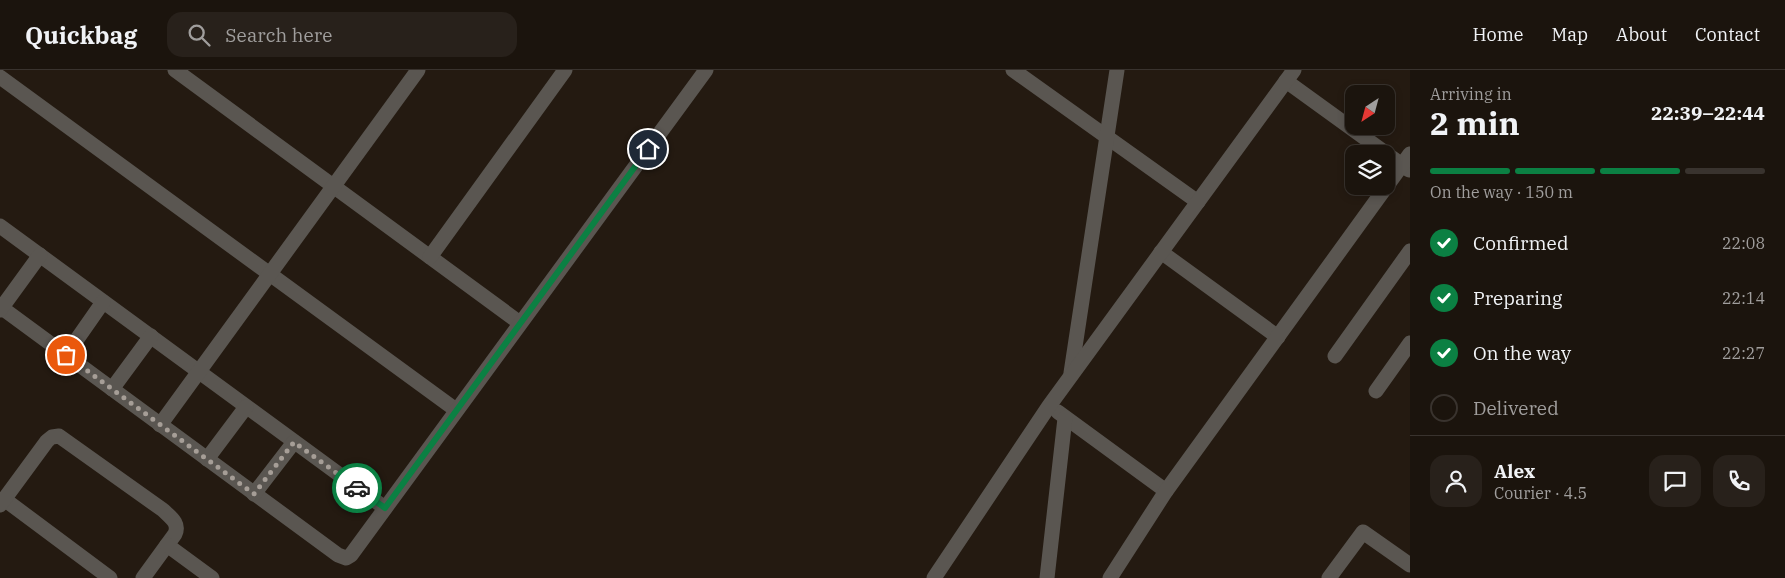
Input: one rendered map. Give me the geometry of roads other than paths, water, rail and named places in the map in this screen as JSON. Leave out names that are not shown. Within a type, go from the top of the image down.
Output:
[{"type":"street","points":[[176,70],[520,323]]},
{"type":"street","points":[[160,425],[418,70]]},
{"type":"street","points":[[430,257],[565,70]]},
{"type":"street","points":[[40,255],[1,309],[343,558],[351,555],[706,70]]},
{"type":"street","points":[[1013,70],[1198,202]]},
{"type":"street","points":[[1071,377],[1117,70]]},
{"type":"street","points":[[934,578],[1049,406],[1290,76],[1407,163],[1166,491],[1110,578]]},
{"type":"street","points":[[0,77],[456,410]]},
{"type":"street","points":[[0,226],[385,508]]},
{"type":"street","points":[[1334,356],[1410,251]]},
{"type":"street","points":[[1161,252],[1278,337]]},
{"type":"street","points":[[66,355],[103,302]]},
{"type":"street","points":[[112,389],[150,336]]},
{"type":"street","points":[[1376,390],[1410,343]]},
{"type":"street","points":[[1049,406],[1166,491]]},
{"type":"street","points":[[207,459],[246,407]]},
{"type":"street","points":[[1047,578],[1065,418]]},
{"type":"street","points":[[110,578],[2,502],[47,441],[52,437],[59,436],[163,510],[175,522],[176,530],[143,578]]},
{"type":"street","points":[[254,494],[294,442]]},
{"type":"street","points":[[1329,578],[1363,532],[1410,565]]},
{"type":"street","points":[[167,545],[212,578]]}]
